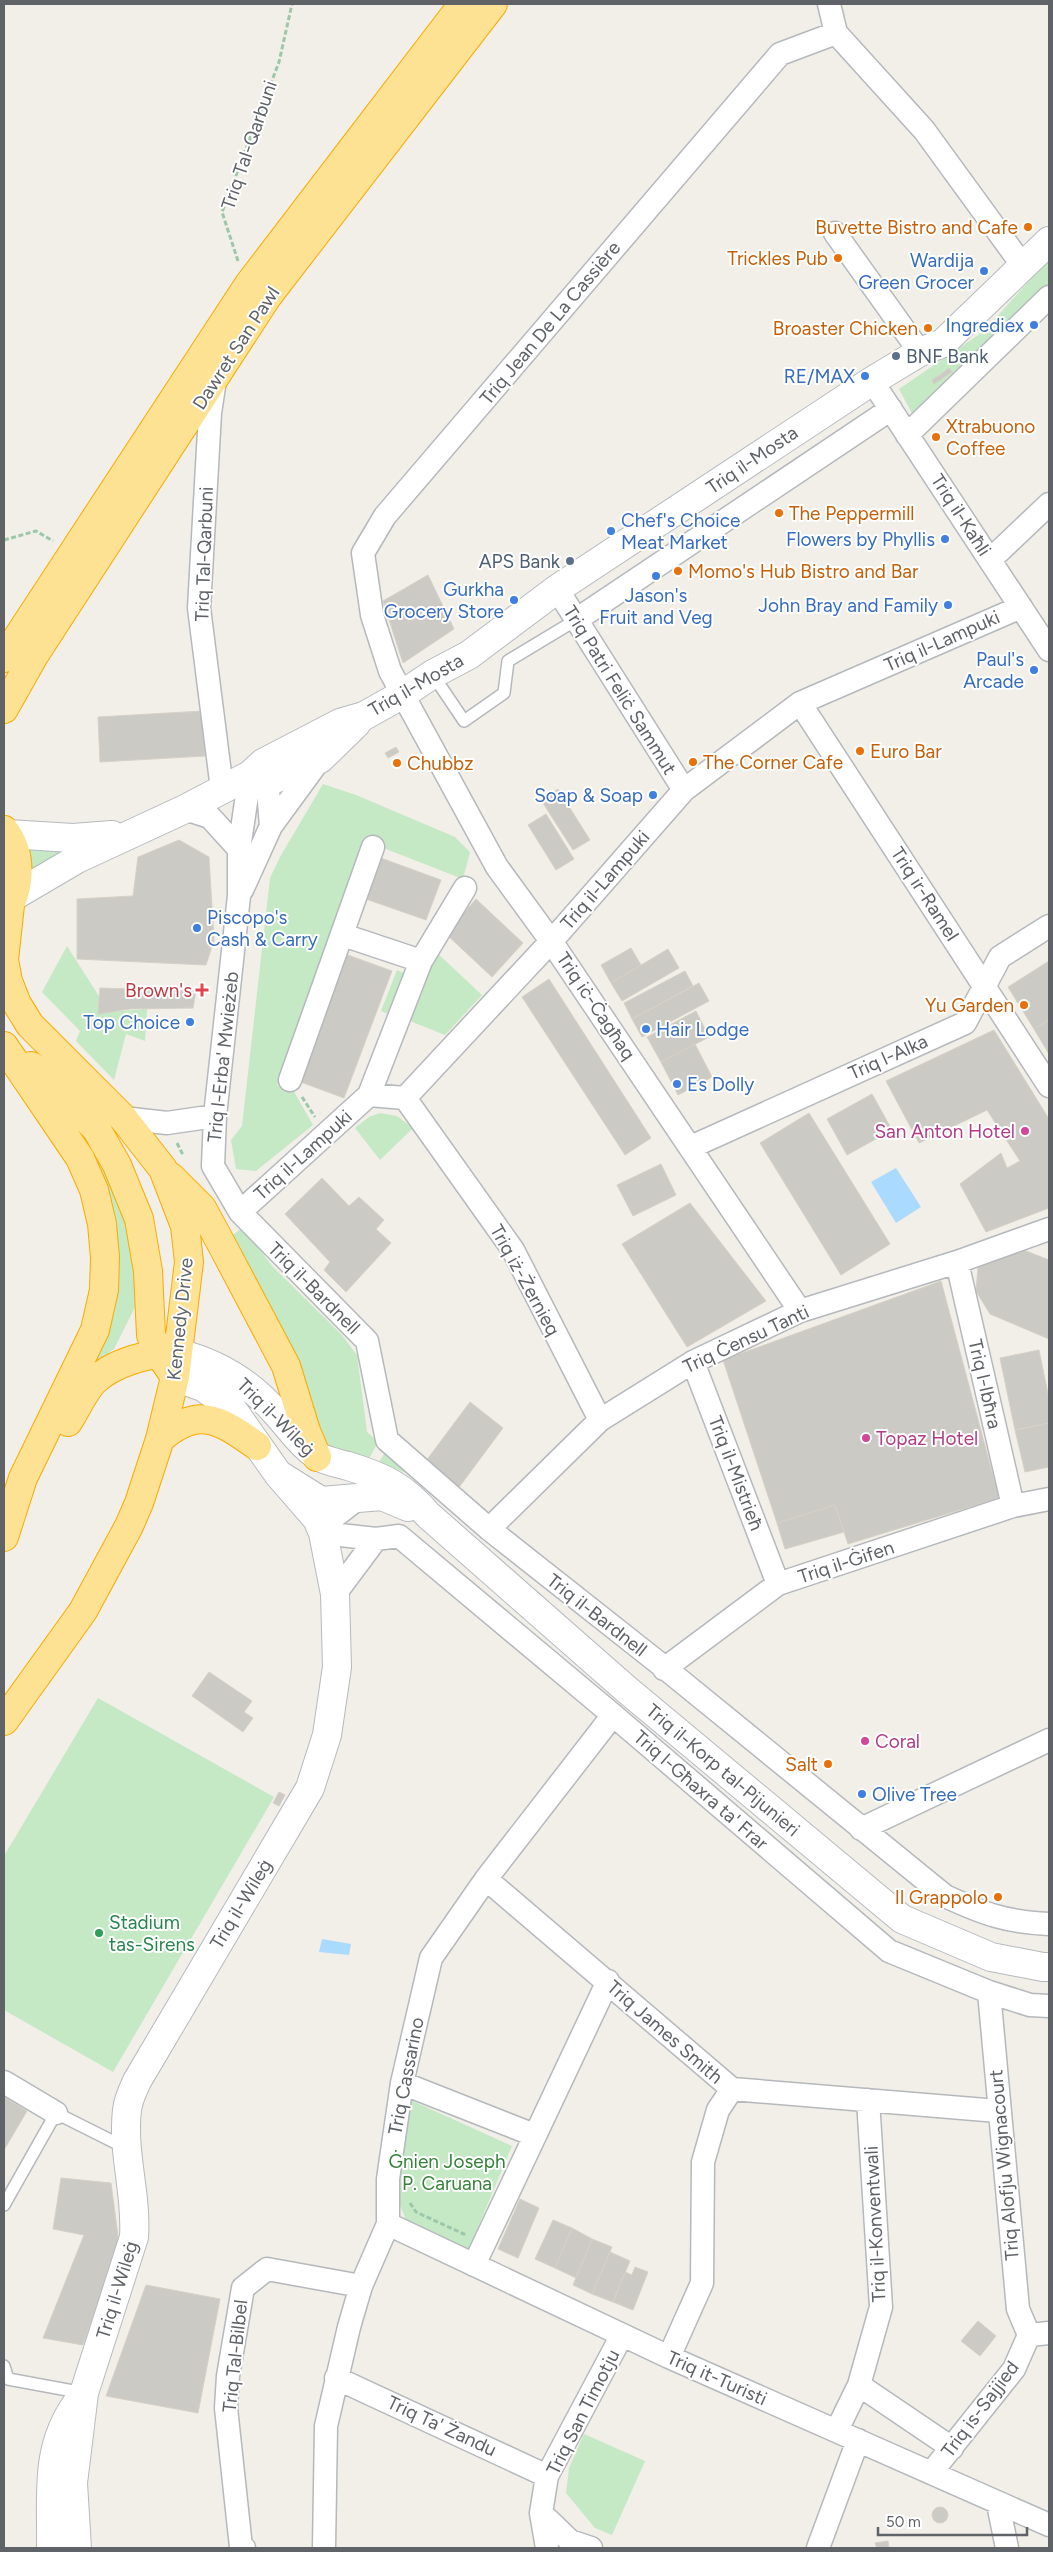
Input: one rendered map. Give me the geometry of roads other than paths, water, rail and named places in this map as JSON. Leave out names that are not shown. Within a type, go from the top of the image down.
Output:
[{"type":"highway","name":"Dawret San Pawl","points":[[4,658],[249,284],[463,4]]},
{"type":"highway","name":"Dawret San Pawl","points":[[4,709],[35,654],[216,379],[267,297],[493,4]]},
{"type":"highway","name":"Kennedy Drive","points":[[4,1721],[83,1611],[105,1572],[139,1503],[160,1439],[170,1361],[189,1262],[185,1226],[163,1169],[123,1118],[30,1024],[17,1004],[8,981],[4,960],[9,905],[18,868],[14,851],[5,832]]},
{"type":"highway","points":[[4,1041],[66,1097],[97,1130],[117,1165],[140,1219],[148,1271],[151,1335],[170,1361]]},
{"type":"highway","points":[[4,1046],[80,1158],[94,1190],[102,1224],[105,1257],[104,1290],[95,1330],[23,1478],[4,1537]]},
{"type":"highway","points":[[163,1169],[202,1208],[223,1247],[286,1366],[306,1431],[317,1457]]},
{"type":"highway","points":[[4,1548],[65,1428],[93,1382],[125,1362],[170,1361]]},
{"type":"highway","points":[[160,1439],[176,1425],[190,1420],[209,1420],[223,1423],[257,1446]]},
{"type":"street","points":[[829,4],[836,33],[924,130],[1023,266]]},
{"type":"street","name":"Triq Jean De La Cassière","points":[[403,694],[390,671],[372,616],[364,552],[385,516],[780,54],[836,33]]},
{"type":"street","points":[[835,233],[920,352]]},
{"type":"street","name":"Triq il-Mosta","points":[[9,905],[76,859],[222,790],[250,774],[263,763],[340,723],[364,716],[468,655],[557,590],[872,381],[920,352],[944,343],[1049,241]]},
{"type":"street","points":[[907,435],[1049,297]]},
{"type":"street","name":"Triq Tal-Qarbuni","points":[[216,379],[210,413],[199,608],[222,790]]},
{"type":"street","name":"Triq il-Kaħli","points":[[872,381],[1049,650]]},
{"type":"street","name":"Triq il-Mosta","points":[[576,620],[891,409]]},
{"type":"street","points":[[990,560],[1049,504]]},
{"type":"street","name":"Triq Patri Feliċ Sammut","points":[[557,590],[684,790]]},
{"type":"street","name":"Triq il-Lampuki","points":[[240,1212],[369,1096],[405,1098],[551,941],[684,790],[800,703],[1021,607]]},
{"type":"street","name":"Triq iċ-Ċagħaq","points":[[403,694],[497,867],[551,941],[800,1311]]},
{"type":"street","name":"Triq ir-Ramel","points":[[800,703],[986,986],[1049,1086]]},
{"type":"street","points":[[250,774],[268,782],[320,759],[364,716]]},
{"type":"street","name":"Triq l-Erba' Mwieżeb","points":[[240,896],[272,826],[320,759]]},
{"type":"street","points":[[250,774],[268,790],[272,826]]},
{"type":"street","name":"Triq l-Erba' Mwieżeb","points":[[240,1212],[213,1166],[215,1116],[240,896],[239,849],[250,774]]},
{"type":"street","points":[[185,809],[210,817],[239,849]]},
{"type":"street","name":"Triq il-Mosta","points":[[5,832],[73,838],[126,834]]},
{"type":"street","points":[[290,1080],[373,847]]},
{"type":"street","points":[[369,1096],[421,961],[465,888]]},
{"type":"street","name":"Triq l-Alka","points":[[691,1147],[965,1022],[1000,957],[1049,926]]},
{"type":"street","points":[[343,935],[421,961]]},
{"type":"street","name":"Triq iż-Żernieq","points":[[405,1098],[512,1250],[600,1420]]},
{"type":"street","points":[[123,1118],[167,1123],[215,1116]]},
{"type":"street","name":"Triq il-Bardnell","points":[[240,1212],[367,1341],[386,1440],[489,1529],[945,1896],[984,1914],[1021,1922],[1049,1924]]},
{"type":"street","name":"Triq Ċensu Tanti","points":[[489,1529],[600,1420],[693,1362],[800,1311],[957,1262],[1049,1229]]},
{"type":"street","name":"Triq l-Ibħra","points":[[957,1262],[1013,1506]]},
{"type":"street","name":"Triq il-Wileġ","points":[[77,2548],[74,2483],[84,2393],[134,2237],[136,2212],[126,2148],[127,2108],[137,2081],[310,1788],[327,1735],[337,1667],[334,1594],[321,1520],[317,1457],[297,1439],[276,1413],[234,1376],[205,1360],[170,1361]]},
{"type":"street","points":[[170,1361],[231,1407],[278,1474],[321,1520]]},
{"type":"street","name":"Triq il-Mistrieħ","points":[[693,1362],[778,1584]]},
{"type":"street","name":"Triq il-Korp tal-Pijunieri","points":[[317,1457],[370,1473],[412,1496],[428,1515],[626,1689],[902,1919],[992,1957],[1043,1967],[1049,1966]]},
{"type":"street","name":"Triq il-Korp tal-Pijunieri","points":[[321,1520],[360,1497],[382,1496],[428,1515]]},
{"type":"street","name":"Triq il-Ġifen","points":[[664,1669],[778,1584],[1013,1506],[1047,1504]]},
{"type":"street","name":"Triq l-Għaxra ta' Frar","points":[[321,1520],[376,1539],[399,1536],[613,1714],[888,1951],[988,1992],[1030,2005],[1049,2006]]},
{"type":"street","points":[[334,1594],[376,1539]]},
{"type":"street","name":"Triq Cassarino","points":[[324,2548],[326,2426],[336,2378],[361,2286],[388,2224],[388,2179],[402,2083],[431,1958],[486,1879],[613,1714]]},
{"type":"street","points":[[861,1829],[1049,1740]]},
{"type":"street","name":"Triq James Smith","points":[[486,1879],[608,1981],[732,2090],[998,2111]]},
{"type":"street","points":[[474,2265],[608,1981]]},
{"type":"street","name":"Triq Alofju Wignacourt","points":[[988,1992],[1018,2309],[1039,2334]]},
{"type":"street","points":[[4,2082],[56,2113]]},
{"type":"street","points":[[402,2083],[534,2135]]},
{"type":"street","points":[[669,2357],[702,2283],[703,2162],[718,2110],[732,2090]]},
{"type":"street","name":"Triq il-Konventwali","points":[[836,2430],[859,2385],[881,2306],[868,2100]]},
{"type":"street","name":"Triq it-Turisti","points":[[388,2224],[669,2357],[1049,2525]]},
{"type":"street","name":"Triq Tal-Bilbel","points":[[244,2548],[241,2547],[226,2408],[228,2376],[242,2288],[267,2269],[361,2286]]},
{"type":"street","name":"Triq is-Sajjied","points":[[931,2473],[1014,2370],[1039,2334]]},
{"type":"street","name":"Triq San Timotju","points":[[547,2548],[541,2513],[547,2476],[622,2335]]},
{"type":"street","name":"Triq Ta' Żandu","points":[[336,2378],[547,2476]]},
{"type":"street","points":[[859,2385],[952,2448]]},
{"type":"street","name":"Triq il-Wileġ","points":[[51,2548],[51,2467],[65,2420],[84,2393]]},
{"type":"street","points":[[818,2548],[858,2440]]},
{"type":"street","name":"Triq il-Wileġ","points":[[66,2548],[66,2511],[74,2483]]},
{"type":"street","points":[[998,2504],[1007,2548]]},
{"type":"street","points":[[541,2513],[570,2541],[591,2548]]},
{"type":"lane","points":[[433,674],[464,721],[504,693],[508,661],[576,620]]},
{"type":"lane","points":[[4,2205],[56,2113],[126,2148]]},
{"type":"lane","points":[[4,2366],[8,2379],[84,2393]]},
{"type":"water","points":[[896,1168],[921,1207],[896,1223],[871,1182]]},
{"type":"water","points":[[322,1939],[351,1944],[349,1955],[319,1952]]},
{"type":"place","name":"Buvette Bistro and Cafe","points":[[1028,227]]},
{"type":"place","name":"Trickles Pub","points":[[838,258]]},
{"type":"place","name":"Wardija Green Grocer","points":[[984,271]]},
{"type":"place","name":"Ingrediex","points":[[1034,325]]},
{"type":"place","name":"Broaster Chicken","points":[[928,328]]},
{"type":"place","name":"BNF Bank","points":[[896,356]]},
{"type":"place","name":"RE/MAX","points":[[865,376]]},
{"type":"place","name":"Xtrabuono Coffee","points":[[936,437]]},
{"type":"place","name":"The Peppermill","points":[[779,513]]},
{"type":"place","name":"Chef's Choice Meat Market","points":[[611,531]]},
{"type":"place","name":"Flowers by Phyllis","points":[[945,539]]},
{"type":"place","name":"APS Bank","points":[[570,561]]},
{"type":"place","name":"Momo's Hub Bistro and Bar","points":[[678,571]]},
{"type":"place","name":"Jason's Fruit and Veg","points":[[656,576]]},
{"type":"place","name":"Gurkha Grocery Store","points":[[514,600]]},
{"type":"place","name":"John Bray and Family","points":[[948,605]]},
{"type":"place","name":"Paul's Arcade","points":[[1034,670]]},
{"type":"place","name":"Euro Bar","points":[[860,751]]},
{"type":"place","name":"The Corner Cafe","points":[[693,762]]},
{"type":"place","name":"Chubbz","points":[[397,763]]},
{"type":"place","name":"Soap & Soap","points":[[653,795]]},
{"type":"place","name":"Piscopo's Cash & Carry","points":[[197,928]]},
{"type":"place","name":"Brown's","points":[[202,990]]},
{"type":"place","name":"Yu Garden","points":[[1024,1005]]},
{"type":"place","name":"Top Choice","points":[[190,1022]]},
{"type":"place","name":"Hair Lodge","points":[[646,1029]]},
{"type":"place","name":"Es Dolly","points":[[677,1084]]},
{"type":"place","name":"San Anton Hotel","points":[[1025,1131]]},
{"type":"place","name":"Topaz Hotel","points":[[866,1438]]},
{"type":"place","name":"Coral","points":[[865,1741]]},
{"type":"place","name":"Salt","points":[[828,1764]]},
{"type":"place","name":"Olive Tree","points":[[862,1794]]},
{"type":"place","name":"Il Grappolo","points":[[998,1897]]},
{"type":"place","name":"Stadium tas-Sirens","points":[[99,1933]]},
{"type":"park label","name":"Ġnien Joseph P. Caruana","points":[[447,2172]]}]
